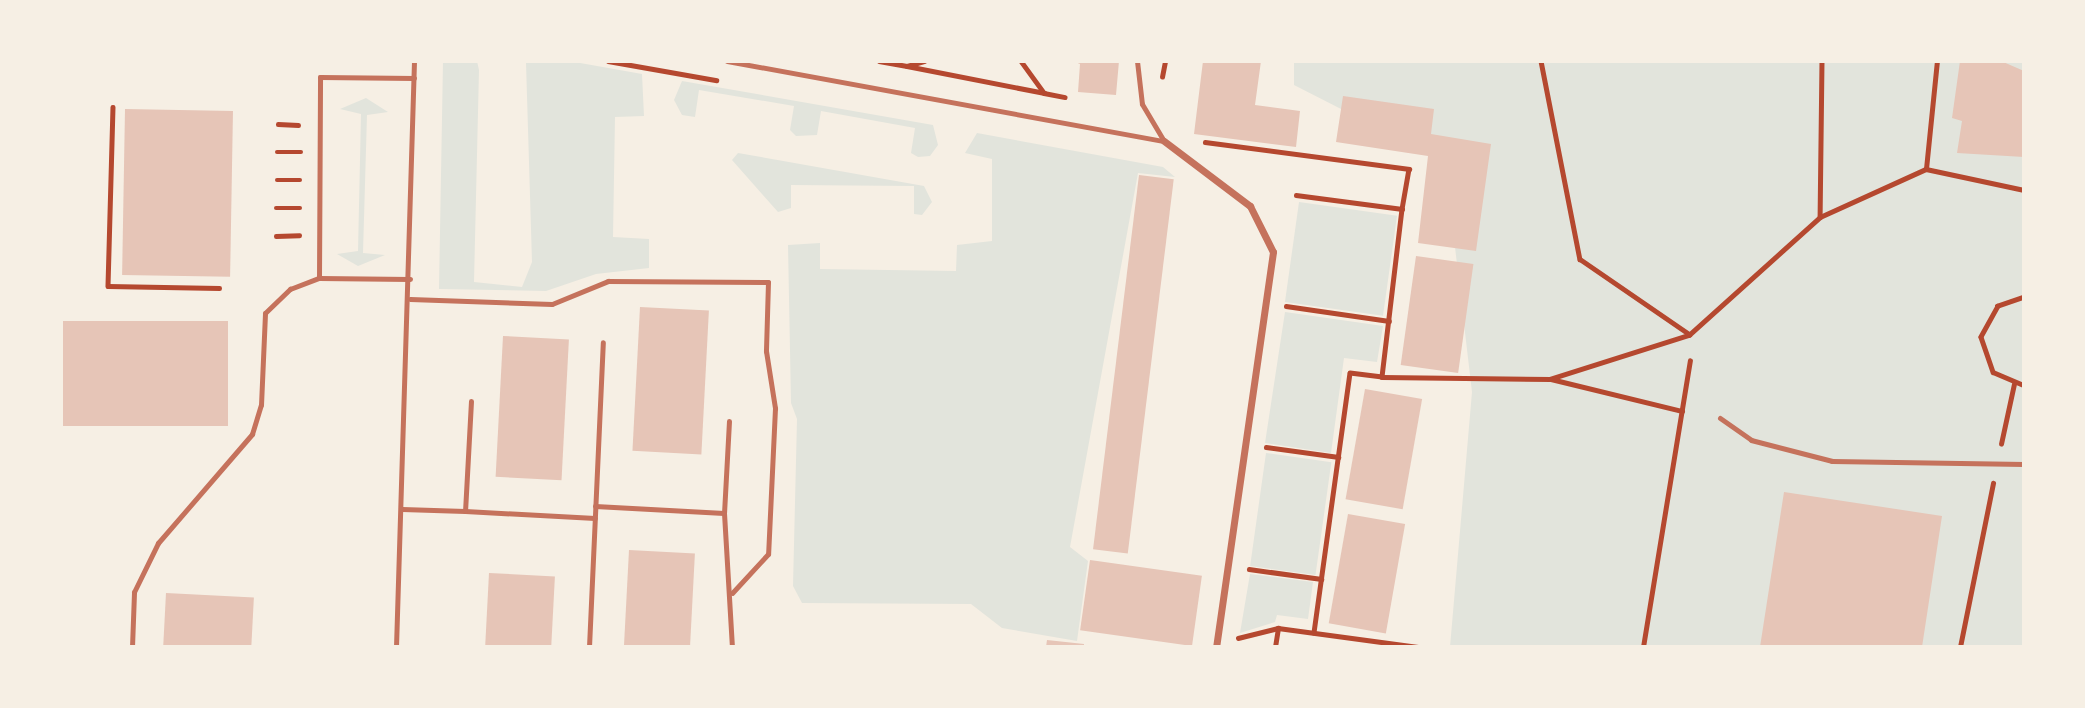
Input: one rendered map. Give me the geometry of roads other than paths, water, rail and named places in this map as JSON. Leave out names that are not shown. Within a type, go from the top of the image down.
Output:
[{"type":"street","points":[[1164,141],[1250,206],[1266,226],[1273,252],[1216,645]]},
{"type":"lane","points":[[396,647],[410,299],[414,61]]},
{"type":"lane","points":[[727,61],[1164,141]]},
{"type":"lane","points":[[1137,61],[1142,104],[1164,141]]},
{"type":"lane","points":[[318,278],[320,77],[414,78]]},
{"type":"lane","points":[[132,647],[134,592],[158,544],[252,434],[261,405],[265,313],[290,289],[318,278],[410,279]]},
{"type":"lane","points":[[410,299],[552,304],[608,281],[768,282],[766,351],[775,408],[768,554],[732,593]]},
{"type":"lane","points":[[589,647],[603,342]]},
{"type":"lane","points":[[465,511],[471,401]]},
{"type":"lane","points":[[1720,418],[1751,439],[1832,461],[1997,466],[2024,464]]},
{"type":"lane","points":[[729,421],[724,513],[732,593],[732,647]]},
{"type":"lane","points":[[595,506],[724,513]]},
{"type":"lane","points":[[402,509],[595,518]]}]
